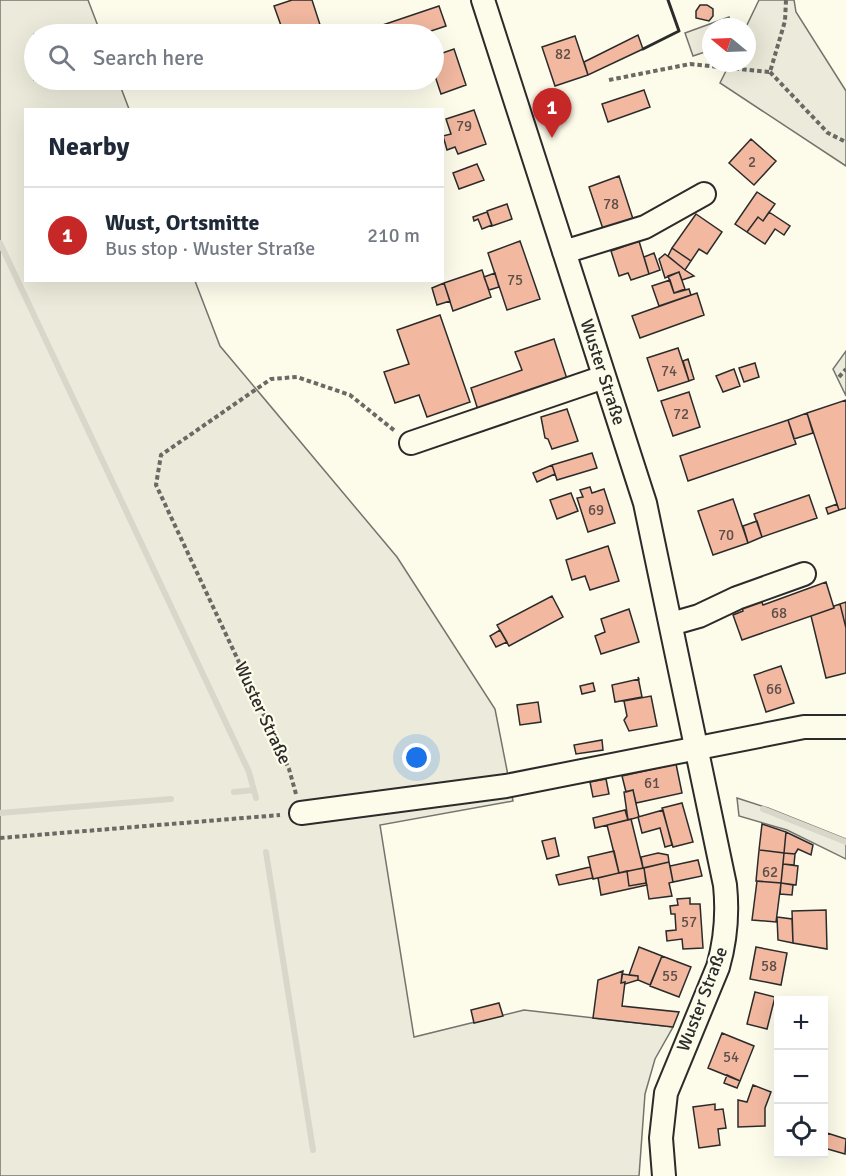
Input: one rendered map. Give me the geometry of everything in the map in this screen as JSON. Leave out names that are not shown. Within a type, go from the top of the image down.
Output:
[{"type":"street","name":"Wuster Straße","points":[[483,0],[645,503],[725,885],[724,946],[666,1093],[660,1138],[664,1176]]},
{"type":"street","points":[[564,252],[645,227],[704,194]]},
{"type":"street","points":[[411,443],[604,377]]},
{"type":"street","points":[[671,624],[804,574]]},
{"type":"street","points":[[301,813],[506,786],[804,727],[846,727]]},
{"type":"path","points":[[770,72],[785,21],[786,0]]},
{"type":"path","points":[[609,80],[690,64],[770,72],[828,133],[846,142]]},
{"type":"path","points":[[839,377],[846,369]]},
{"type":"path","name":"Wuster Straße","points":[[301,813],[289,769],[156,485],[161,455],[271,380],[297,377],[350,395],[411,443]]},
{"type":"path","points":[[0,838],[301,813]]},
{"type":"shaded area","points":[[0,0],[88,0],[97,24],[24,24],[24,90],[122,90],[129,108],[24,108],[24,282],[195,282],[220,346],[397,557],[495,709],[513,801],[380,825],[414,1037],[524,1010],[673,1027],[655,1059],[645,1094],[639,1176],[0,1176]]},
{"type":"shaded area","points":[[759,0],[794,0],[796,12],[846,91],[846,166],[720,83],[726,72],[756,72],[756,18],[750,18]]},
{"type":"shaded area","points":[[702,27],[702,53],[693,56],[685,33]]},
{"type":"shaded area","points":[[846,351],[846,396],[833,369]]},
{"type":"shaded area","points":[[737,798],[846,839],[846,859],[787,830],[739,816]]},
{"type":"building","points":[[292,0],[312,0],[320,24],[280,24],[274,6]]},
{"type":"building","points":[[700,5],[707,5],[713,9],[713,16],[702,19],[696,18],[696,11]]},
{"type":"building","points":[[439,6],[446,26],[444,27],[444,24],[386,24]]},
{"type":"building","points":[[638,35],[643,49],[588,75],[584,62]]},
{"type":"building","points":[[575,36],[588,75],[555,86],[542,47]]},
{"type":"building","points":[[454,49],[466,85],[441,94],[440,90],[444,90],[444,52]]},
{"type":"building","points":[[644,90],[650,107],[608,122],[602,104]]},
{"type":"building","points":[[474,110],[486,144],[458,154],[455,147],[447,150],[444,136],[451,134],[446,119]]},
{"type":"building","points":[[751,139],[776,161],[754,185],[729,163]]},
{"type":"building","points":[[477,164],[484,180],[459,189],[453,173]]},
{"type":"building","points":[[619,176],[634,222],[604,232],[589,187]]},
{"type":"building","points":[[757,192],[775,204],[763,221],[758,217],[747,232],[735,224]]},
{"type":"building","points":[[507,204],[512,219],[492,226],[487,211]]},
{"type":"building","points":[[487,212],[492,225],[482,229],[478,219],[474,221],[473,217]]},
{"type":"building","points":[[769,212],[790,226],[784,235],[775,229],[765,244],[747,232],[758,217],[763,221]]},
{"type":"building","points":[[696,214],[722,232],[707,254],[699,249],[691,261],[672,248]]},
{"type":"building","points":[[520,241],[540,299],[507,310],[488,253]]},
{"type":"building","points":[[639,241],[649,274],[631,280],[628,273],[619,276],[611,251]]},
{"type":"building","points":[[672,248],[691,261],[685,270],[668,256]]},
{"type":"building","points":[[654,253],[660,270],[649,274],[644,257]]},
{"type":"building","points":[[665,254],[694,276],[682,280],[679,272],[665,278],[659,259]]},
{"type":"building","points":[[482,270],[491,297],[453,311],[444,283]]},
{"type":"building","points":[[679,272],[685,289],[674,293],[668,276]]},
{"type":"building","points":[[495,273],[499,287],[489,290],[484,277]]},
{"type":"building","points":[[670,280],[674,293],[689,289],[691,295],[659,306],[652,286]]},
{"type":"building","points":[[444,283],[450,301],[437,305],[432,288]]},
{"type":"building","points":[[697,293],[704,315],[640,338],[632,316]]},
{"type":"building","points":[[440,315],[470,402],[427,417],[419,395],[395,403],[384,372],[409,364],[397,330]]},
{"type":"building","points":[[554,339],[568,382],[479,413],[471,388],[522,370],[515,352]]},
{"type":"building","points":[[678,348],[689,381],[658,391],[647,358]]},
{"type":"building","points":[[688,359],[694,379],[689,381],[683,361]]},
{"type":"building","points":[[755,363],[759,377],[744,382],[739,368]]},
{"type":"building","points":[[734,369],[740,386],[723,392],[716,376]]},
{"type":"building","points":[[689,392],[700,427],[673,436],[661,401]]},
{"type":"building","points":[[846,400],[846,508],[839,510],[807,413]]},
{"type":"building","points":[[567,409],[578,441],[552,449],[548,439],[545,438],[541,417]]},
{"type":"building","points":[[807,413],[813,433],[794,439],[788,420]]},
{"type":"building","points":[[788,420],[796,444],[688,481],[680,456]]},
{"type":"building","points":[[592,453],[597,468],[557,480],[552,465]]},
{"type":"building","points":[[552,465],[555,474],[537,482],[533,473]]},
{"type":"building","points":[[590,487],[592,493],[604,489],[615,523],[588,532],[577,498],[583,497],[580,490]]},
{"type":"building","points":[[571,493],[578,511],[557,519],[550,500]]},
{"type":"building","points":[[809,495],[817,518],[762,537],[754,514]]},
{"type":"building","points":[[733,499],[748,543],[713,555],[698,511]]},
{"type":"building","points":[[837,504],[839,510],[828,514],[826,508]]},
{"type":"building","points":[[757,521],[762,537],[748,543],[743,526]]},
{"type":"building","points":[[608,546],[619,581],[590,590],[585,576],[572,580],[566,560]]},
{"type":"building","points":[[826,582],[834,608],[742,640],[733,615],[743,611],[740,601],[759,595],[763,605]]},
{"type":"building","points":[[552,596],[563,617],[509,646],[497,625]]},
{"type":"building","points":[[846,602],[846,628],[840,604]]},
{"type":"building","points":[[840,604],[846,628],[846,673],[826,678],[811,616]]},
{"type":"building","points":[[629,609],[639,642],[601,654],[595,636],[605,632],[601,619]]},
{"type":"building","points":[[500,630],[507,642],[496,647],[490,636]]},
{"type":"building","points":[[781,666],[794,703],[766,712],[754,675]]},
{"type":"building","points":[[638,679],[642,697],[615,702],[612,685]]},
{"type":"building","points":[[593,683],[595,691],[582,694],[580,686]]},
{"type":"building","points":[[651,696],[657,726],[629,731],[624,720],[627,716],[624,701]]},
{"type":"building","points":[[538,702],[541,722],[520,725],[517,705]]},
{"type":"building","points":[[602,740],[603,750],[576,754],[574,745]]},
{"type":"building","points":[[676,764],[682,793],[636,803],[633,790],[626,792],[622,776]]},
{"type":"building","points":[[606,779],[609,794],[593,797],[590,782]]},
{"type":"building","points":[[633,790],[639,817],[628,820],[624,792]]},
{"type":"building","points":[[682,803],[693,842],[673,847],[662,808]]},
{"type":"building","points":[[625,810],[628,820],[595,828],[593,818]]},
{"type":"building","points":[[663,810],[672,845],[665,847],[660,828],[642,833],[638,817]]},
{"type":"building","points":[[631,819],[643,868],[619,873],[607,825]]},
{"type":"building","points":[[762,824],[786,832],[784,853],[759,850]]},
{"type":"building","points":[[786,832],[813,845],[811,855],[798,849],[795,854],[784,853]]},
{"type":"building","points":[[555,838],[559,856],[547,859],[542,841]]},
{"type":"building","points":[[759,850],[784,853],[781,883],[756,881]]},
{"type":"building","points":[[614,851],[619,873],[593,879],[588,857]]},
{"type":"building","points":[[658,853],[668,855],[669,862],[643,868],[641,857]]},
{"type":"building","points":[[784,853],[795,854],[794,865],[783,864]]},
{"type":"building","points":[[698,860],[702,876],[673,882],[670,866]]},
{"type":"building","points":[[669,862],[673,882],[669,883],[672,896],[649,899],[644,868]]},
{"type":"building","points":[[783,864],[798,866],[796,885],[781,883]]},
{"type":"building","points":[[590,867],[593,878],[559,885],[556,875]]},
{"type":"building","points":[[644,868],[646,883],[629,886],[627,871]]},
{"type":"building","points":[[627,871],[629,886],[646,883],[647,885],[601,895],[598,878]]},
{"type":"building","points":[[757,881],[781,883],[776,922],[752,920]]},
{"type":"building","points":[[781,883],[793,885],[792,895],[780,894]]},
{"type":"building","points":[[690,898],[690,904],[700,904],[703,948],[683,949],[682,939],[667,941],[666,931],[676,930],[675,914],[671,914],[670,906],[678,905],[677,899]]},
{"type":"building","points":[[826,910],[827,949],[793,943],[792,911]]},
{"type":"building","points":[[777,917],[792,919],[793,943],[778,940]]},
{"type":"building","points":[[639,947],[662,956],[650,985],[638,980],[638,976],[629,975]]},
{"type":"building","points":[[756,947],[787,953],[781,985],[750,979]]},
{"type":"building","points":[[662,956],[691,967],[679,997],[650,986]]},
{"type":"building","points":[[623,971],[621,983],[625,982],[622,1006],[679,1012],[673,1027],[593,1018],[598,980]]},
{"type":"building","points":[[622,974],[638,976],[638,980],[621,983]]},
{"type":"building","points":[[755,992],[774,997],[767,1029],[747,1024]]},
{"type":"building","points":[[499,1003],[503,1016],[474,1023],[471,1010]]},
{"type":"building","points":[[722,1033],[754,1046],[740,1081],[708,1068]]},
{"type":"building","points":[[727,1075],[740,1081],[737,1088],[724,1083]]},
{"type":"building","points":[[753,1085],[771,1092],[765,1108],[765,1126],[738,1127],[738,1100],[747,1102]]},
{"type":"building","points":[[715,1104],[715,1110],[723,1109],[726,1128],[718,1129],[720,1145],[699,1148],[693,1107]]},
{"type":"building","points":[[828,1133],[846,1139],[845,1154],[828,1149]]},
{"type":"waterway","points":[[0,243],[249,772],[256,798]]},
{"type":"waterway","points":[[234,792],[254,790]]},
{"type":"waterway","points":[[0,813],[171,799]]},
{"type":"waterway","points":[[763,809],[846,842]]},
{"type":"waterway","points":[[266,852],[313,1150]]},
{"type":"wall","points":[[643,49],[679,31],[668,0]]},
{"type":"place","name":"Wust, Ortsmitte","points":[[552,138]]}]
